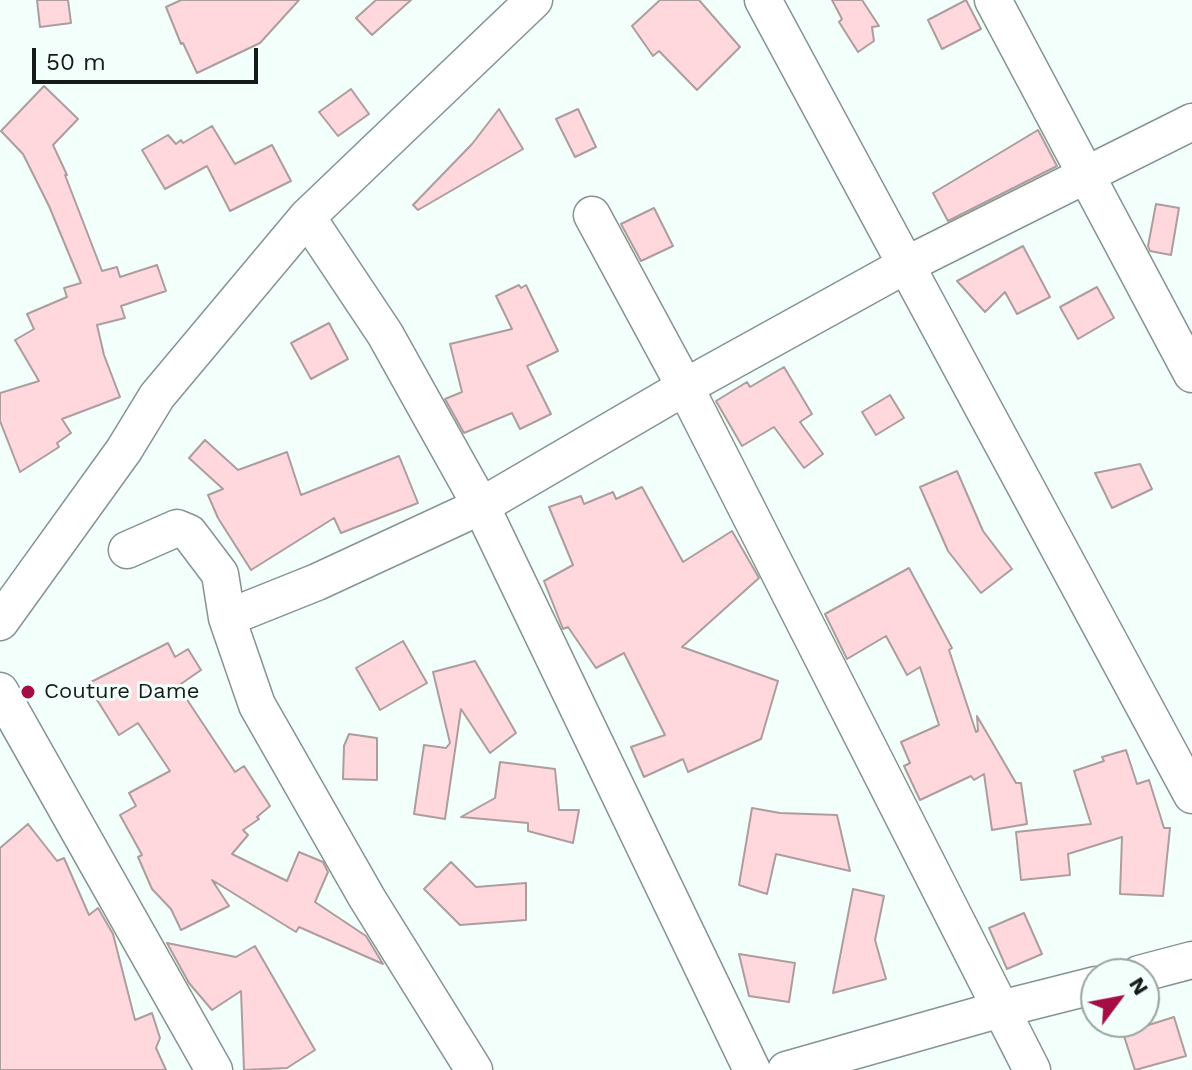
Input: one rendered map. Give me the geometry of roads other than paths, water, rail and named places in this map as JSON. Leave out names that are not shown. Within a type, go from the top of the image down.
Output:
[{"type":"street","points":[[0,622],[124,450],[157,396],[307,217],[534,0]]},
{"type":"street","points":[[763,0],[1192,795]]},
{"type":"street","points":[[993,0],[1192,374]]},
{"type":"street","points":[[227,618],[317,582],[481,506],[685,387],[904,266],[1192,122]]},
{"type":"street","points":[[592,215],[685,387],[1032,1070]]},
{"type":"street","points":[[307,217],[385,334],[481,506],[752,1070]]},
{"type":"street","points":[[127,550],[177,528],[189,533],[220,574],[227,618],[257,705],[367,898],[474,1070]]},
{"type":"street","points":[[0,691],[214,1070]]},
{"type":"street","points":[[1160,968],[1192,960]]},
{"type":"street","points":[[786,1070],[1080,989]]},
{"type":"place","name":"Couture Dame","points":[[28,692]]}]
